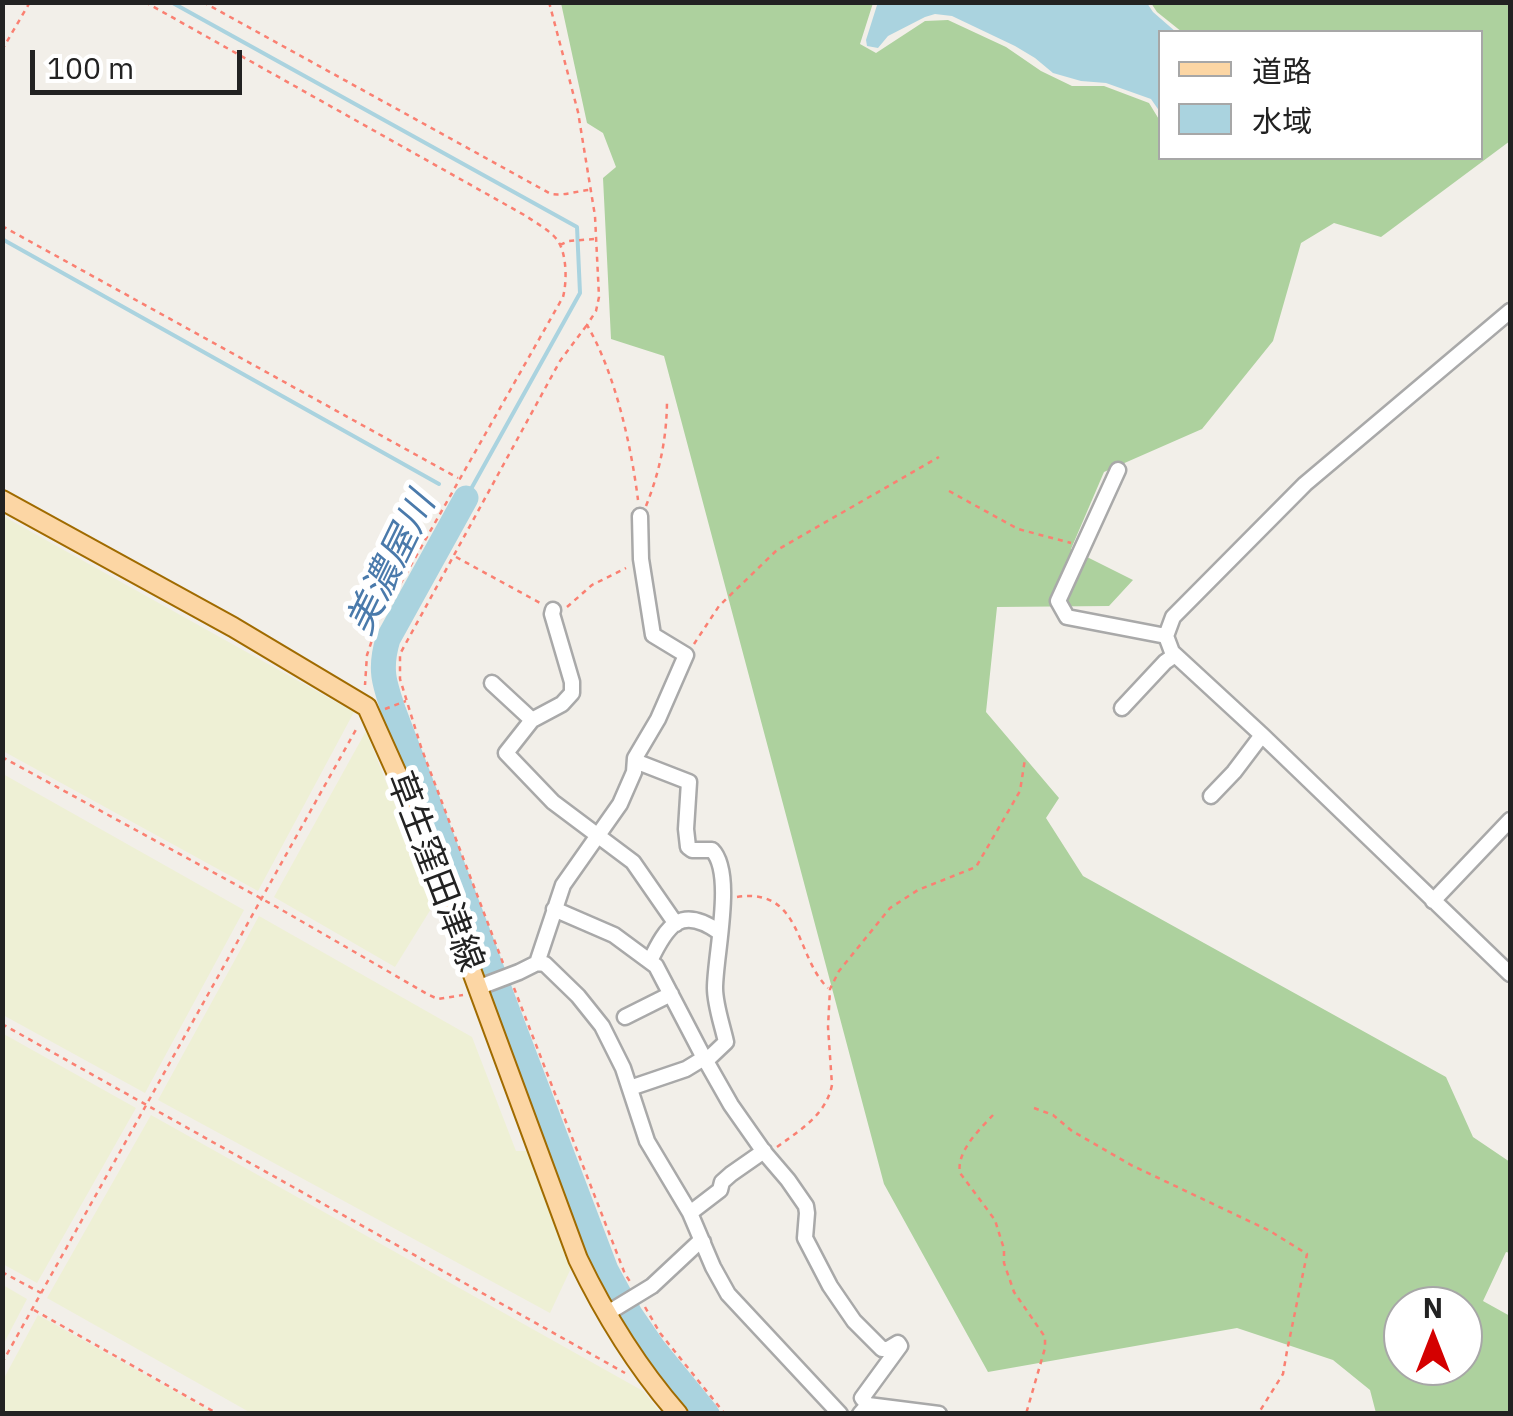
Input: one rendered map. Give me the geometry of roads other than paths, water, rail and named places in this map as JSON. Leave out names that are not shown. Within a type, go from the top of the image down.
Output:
[{"type":"main road","name":"草生窪田津線","points":[[2,500],[232,627],[369,710],[408,796],[566,1228],[627,1348],[678,1414]]},
{"type":"street","points":[[1510,311],[1305,484],[1174,616],[1166,636],[1175,654],[1510,974]]},
{"type":"street","points":[[1118,470],[1058,600],[1067,617],[1166,636]]},
{"type":"street","points":[[537,962],[563,885],[620,804],[635,761],[686,655],[653,635],[641,558],[640,516]]},
{"type":"street","points":[[552,610],[572,692],[562,704],[532,720],[506,752],[553,802],[633,862],[676,924]]},
{"type":"street","points":[[1122,708],[1175,654]]},
{"type":"street","points":[[492,683],[532,720]]},
{"type":"street","points":[[1211,796],[1262,735]]},
{"type":"street","points":[[630,1088],[705,1059],[726,1042],[715,992],[724,899],[718,856],[712,850],[688,847],[689,782],[635,761]]},
{"type":"street","points":[[1433,901],[1510,820]]},
{"type":"street","points":[[554,909],[614,935],[656,966],[731,1105],[806,1206],[805,1238],[830,1286],[854,1322],[882,1349],[898,1342],[900,1346],[862,1398],[864,1409],[939,1414]]},
{"type":"street","points":[[650,961],[666,932],[676,924],[696,918],[720,932]]},
{"type":"street","points":[[478,990],[537,962],[545,964],[594,1015],[612,1042],[647,1141],[690,1212],[713,1267],[733,1300],[840,1414]]},
{"type":"street","points":[[624,1018],[671,994]]},
{"type":"street","points":[[690,1212],[720,1190],[731,1174],[767,1154]]},
{"type":"street","points":[[610,1312],[652,1286],[703,1242]]},
{"type":"water","points":[[878,2],[1147,3],[1174,30],[1158,30],[1158,109],[1151,99],[1106,83],[1053,73],[1015,46],[952,16],[925,17],[888,36],[878,48],[867,46]]},
{"type":"waterway","name":"美濃屋川","points":[[171,2],[577,227],[580,293],[466,498],[460,495]]},
{"type":"waterway","points":[[2,239],[439,484]]},
{"type":"waterway","name":"美濃屋川","points":[[466,498],[388,639],[383,668],[385,684],[606,1270],[654,1349],[707,1414]]}]
